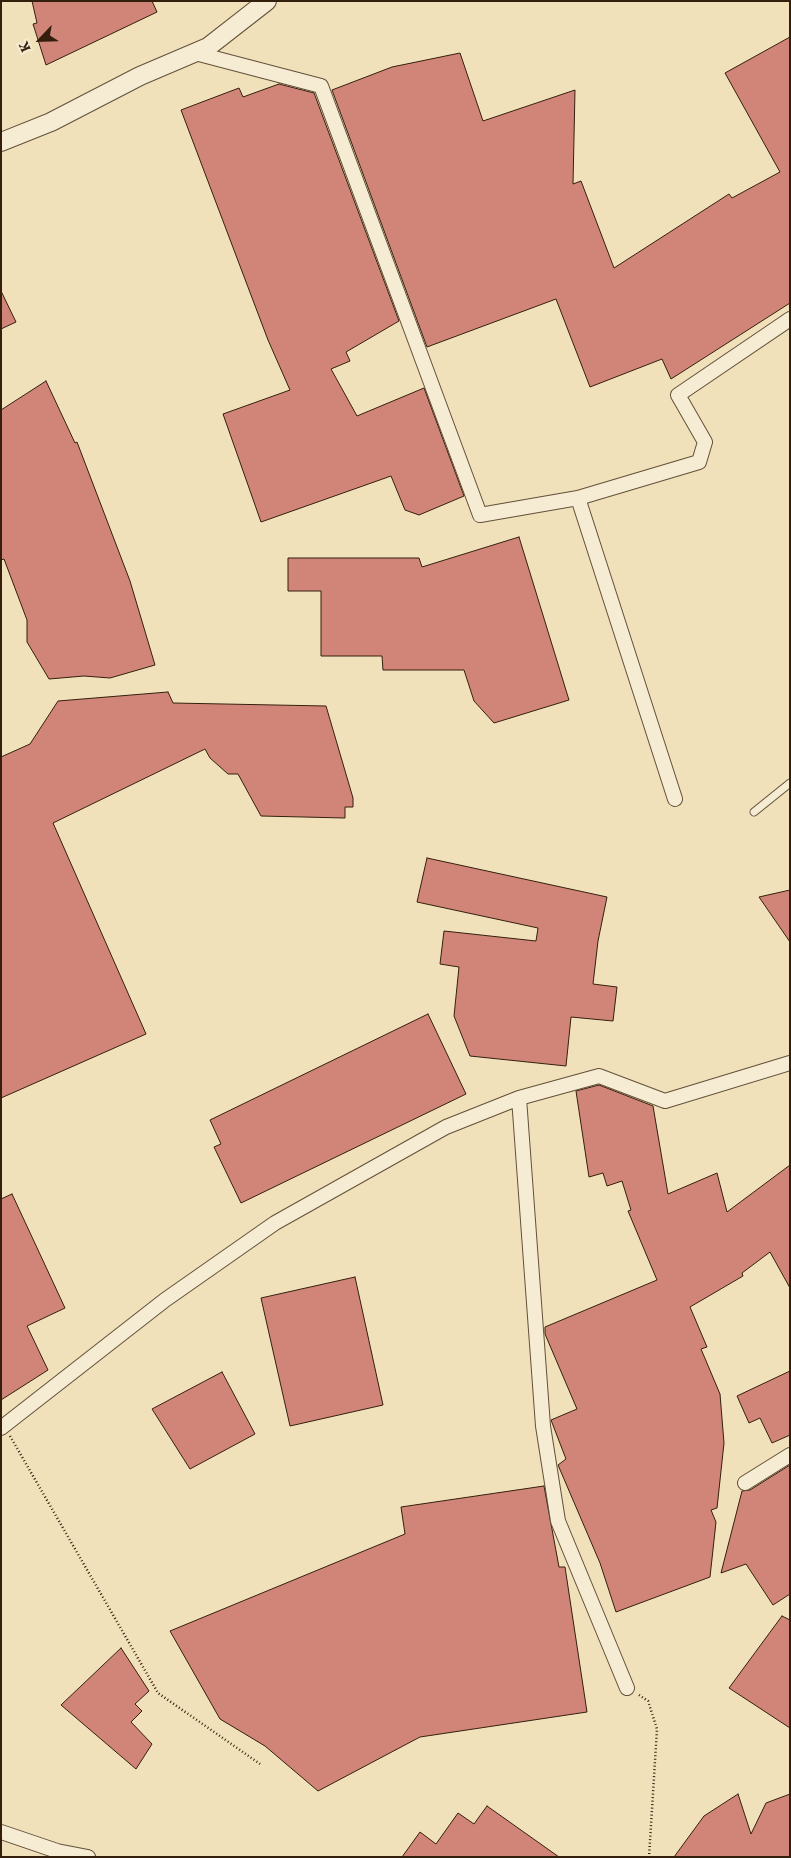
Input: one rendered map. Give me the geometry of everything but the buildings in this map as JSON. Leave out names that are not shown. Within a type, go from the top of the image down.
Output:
[{"type":"street","points":[[1,142],[51,122],[140,76],[208,47],[267,1]]},
{"type":"street","points":[[195,53],[321,86],[480,515],[578,498],[699,462],[705,442],[678,395],[790,319]]},
{"type":"street","points":[[578,498],[675,799]]},
{"type":"street","points":[[3,1427],[165,1300],[274,1223],[446,1127],[519,1098],[599,1076],[665,1101],[790,1063]]},
{"type":"street","points":[[519,1098],[543,1426],[558,1521],[627,1688]]},
{"type":"street","points":[[745,1483],[790,1455]]},
{"type":"street","points":[[1,1832],[57,1851],[88,1857]]},
{"type":"lane","points":[[754,812],[790,783]]},
{"type":"path","points":[[3,1427],[158,1693],[260,1764]]},
{"type":"path","points":[[627,1688],[648,1701],[657,1730],[649,1857]]}]
